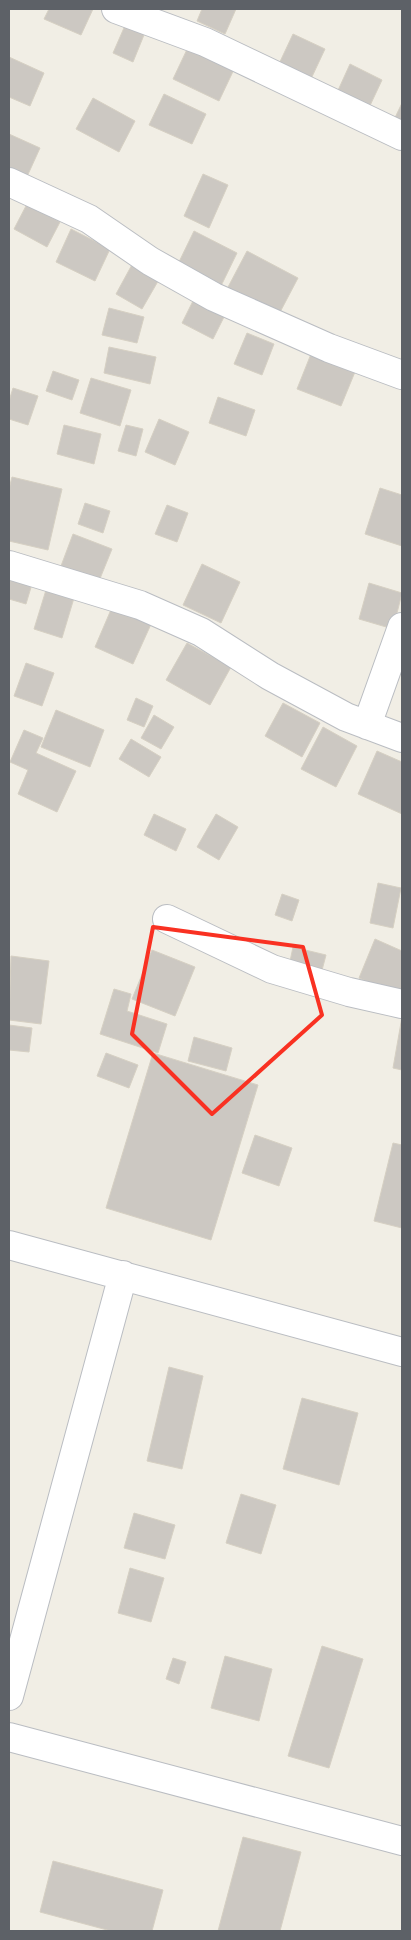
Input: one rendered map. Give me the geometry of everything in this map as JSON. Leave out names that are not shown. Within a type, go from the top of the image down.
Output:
[{"type":"street","points":[[116,9],[205,42],[402,136]]},
{"type":"street","points":[[9,182],[89,219],[150,261],[214,297],[329,348],[402,375]]},
{"type":"street","points":[[9,565],[140,605],[192,628],[270,676],[346,717],[402,738]]},
{"type":"street","points":[[367,725],[402,626]]},
{"type":"street","points":[[167,919],[272,969],[349,992],[402,1004]]},
{"type":"street","points":[[9,1245],[402,1352]]},
{"type":"street","points":[[9,1696],[123,1275]]},
{"type":"street","points":[[9,1736],[402,1841]]},
{"type":"highlighted area","points":[[153,927],[303,947],[322,1015],[212,1114],[132,1034]]},
{"type":"building","points":[[49,9],[93,9],[81,35],[44,19]]},
{"type":"building","points":[[202,9],[236,9],[225,34],[197,21]]},
{"type":"building","points":[[127,21],[146,30],[133,62],[113,53]]},
{"type":"building","points":[[293,34],[325,49],[310,81],[278,66]]},
{"type":"building","points":[[191,41],[237,63],[219,101],[173,79]]},
{"type":"building","points":[[9,57],[44,73],[30,106],[9,97]]},
{"type":"building","points":[[350,64],[382,80],[367,112],[335,97]]},
{"type":"building","points":[[164,94],[206,114],[192,144],[149,125]]},
{"type":"building","points":[[93,98],[135,121],[119,152],[76,129]]},
{"type":"building","points":[[402,103],[402,131],[391,126]]},
{"type":"building","points":[[9,134],[40,148],[25,181],[9,174]]},
{"type":"building","points":[[203,174],[228,185],[209,228],[184,216]]},
{"type":"building","points":[[27,204],[60,222],[47,247],[14,229]]},
{"type":"building","points":[[71,229],[110,249],[95,281],[56,262]]},
{"type":"building","points":[[194,231],[237,253],[220,288],[177,266]]},
{"type":"building","points":[[247,251],[298,278],[278,316],[227,289]]},
{"type":"building","points":[[134,261],[161,276],[142,309],[116,294]]},
{"type":"building","points":[[195,297],[226,313],[213,339],[182,323]]},
{"type":"building","points":[[109,308],[144,317],[137,343],[102,335]]},
{"type":"building","points":[[247,333],[274,344],[262,375],[234,364]]},
{"type":"building","points":[[109,347],[156,357],[150,384],[104,373]]},
{"type":"building","points":[[313,349],[357,367],[341,406],[297,389]]},
{"type":"building","points":[[53,371],[79,380],[72,400],[46,391]]},
{"type":"building","points":[[91,378],[131,390],[120,426],[80,413]]},
{"type":"building","points":[[13,388],[38,396],[28,425],[9,419],[9,401]]},
{"type":"building","points":[[218,397],[255,410],[246,436],[209,423]]},
{"type":"building","points":[[159,419],[189,432],[175,465],[145,452]]},
{"type":"building","points":[[64,425],[101,434],[94,464],[57,454]]},
{"type":"building","points":[[126,425],[143,429],[136,456],[118,451]]},
{"type":"building","points":[[12,477],[62,489],[48,550],[9,541],[9,489]]},
{"type":"building","points":[[380,488],[402,495],[402,546],[365,534]]},
{"type":"building","points":[[85,503],[110,511],[103,533],[78,524]]},
{"type":"building","points":[[167,505],[188,513],[177,542],[155,534]]},
{"type":"building","points":[[73,534],[112,549],[99,581],[61,566]]},
{"type":"building","points":[[202,564],[240,582],[221,623],[183,605]]},
{"type":"building","points":[[9,577],[32,584],[26,604],[9,599]]},
{"type":"building","points":[[369,583],[402,593],[393,629],[359,619]]},
{"type":"building","points":[[46,590],[74,598],[62,638],[34,629]]},
{"type":"building","points":[[113,605],[152,622],[133,664],[95,647]]},
{"type":"building","points":[[187,643],[231,667],[210,705],[166,680]]},
{"type":"building","points":[[26,663],[54,673],[42,706],[14,696]]},
{"type":"building","points":[[136,698],[153,706],[144,727],[127,720]]},
{"type":"building","points":[[283,703],[320,723],[302,757],[265,736]]},
{"type":"building","points":[[56,710],[104,730],[90,767],[41,747]]},
{"type":"building","points":[[154,715],[174,727],[161,749],[141,738]]},
{"type":"building","points":[[323,727],[357,746],[336,787],[301,769]]},
{"type":"building","points":[[24,730],[43,738],[36,753],[76,771],[57,812],[18,794],[28,770],[10,762]]},
{"type":"building","points":[[131,739],[161,757],[149,777],[119,759]]},
{"type":"building","points":[[377,751],[402,762],[402,814],[358,794]]},
{"type":"building","points":[[154,814],[186,829],[176,851],[144,835]]},
{"type":"building","points":[[216,814],[238,827],[219,860],[197,847]]},
{"type":"building","points":[[378,883],[401,888],[393,928],[370,923]]},
{"type":"building","points":[[282,894],[299,900],[292,921],[275,915]]},
{"type":"building","points":[[375,939],[402,951],[402,996],[359,978]]},
{"type":"building","points":[[293,947],[326,955],[321,974],[289,966]]},
{"type":"building","points":[[152,950],[195,967],[175,1016],[132,999]]},
{"type":"building","points":[[11,956],[49,961],[41,1024],[9,1020]]},
{"type":"building","points":[[114,989],[131,994],[127,1011],[167,1024],[158,1053],[100,1034]]},
{"type":"building","points":[[402,1017],[402,1070],[393,1068]]},
{"type":"building","points":[[9,1025],[32,1028],[29,1052],[9,1050]]},
{"type":"building","points":[[194,1037],[232,1048],[226,1071],[188,1061]]},
{"type":"building","points":[[106,1053],[138,1065],[129,1088],[97,1076]]},
{"type":"building","points":[[153,1053],[258,1085],[211,1240],[106,1208]]},
{"type":"building","points":[[255,1135],[292,1148],[279,1186],[242,1173]]},
{"type":"building","points":[[393,1143],[402,1145],[402,1228],[374,1221]]},
{"type":"building","points":[[169,1367],[203,1376],[182,1469],[147,1461]]},
{"type":"building","points":[[302,1398],[358,1413],[339,1485],[283,1469]]},
{"type":"building","points":[[241,1494],[276,1505],[261,1554],[226,1543]]},
{"type":"building","points":[[134,1513],[175,1525],[165,1559],[124,1548]]},
{"type":"building","points":[[130,1568],[164,1578],[151,1622],[118,1613]]},
{"type":"building","points":[[322,1646],[363,1659],[329,1768],[288,1756]]},
{"type":"building","points":[[225,1656],[272,1669],[259,1721],[211,1708]]},
{"type":"building","points":[[173,1658],[186,1662],[179,1684],[166,1679]]},
{"type":"building","points":[[243,1837],[301,1852],[280,1931],[218,1931]]},
{"type":"building","points":[[53,1861],[163,1890],[152,1931],[111,1931],[40,1912]]}]
